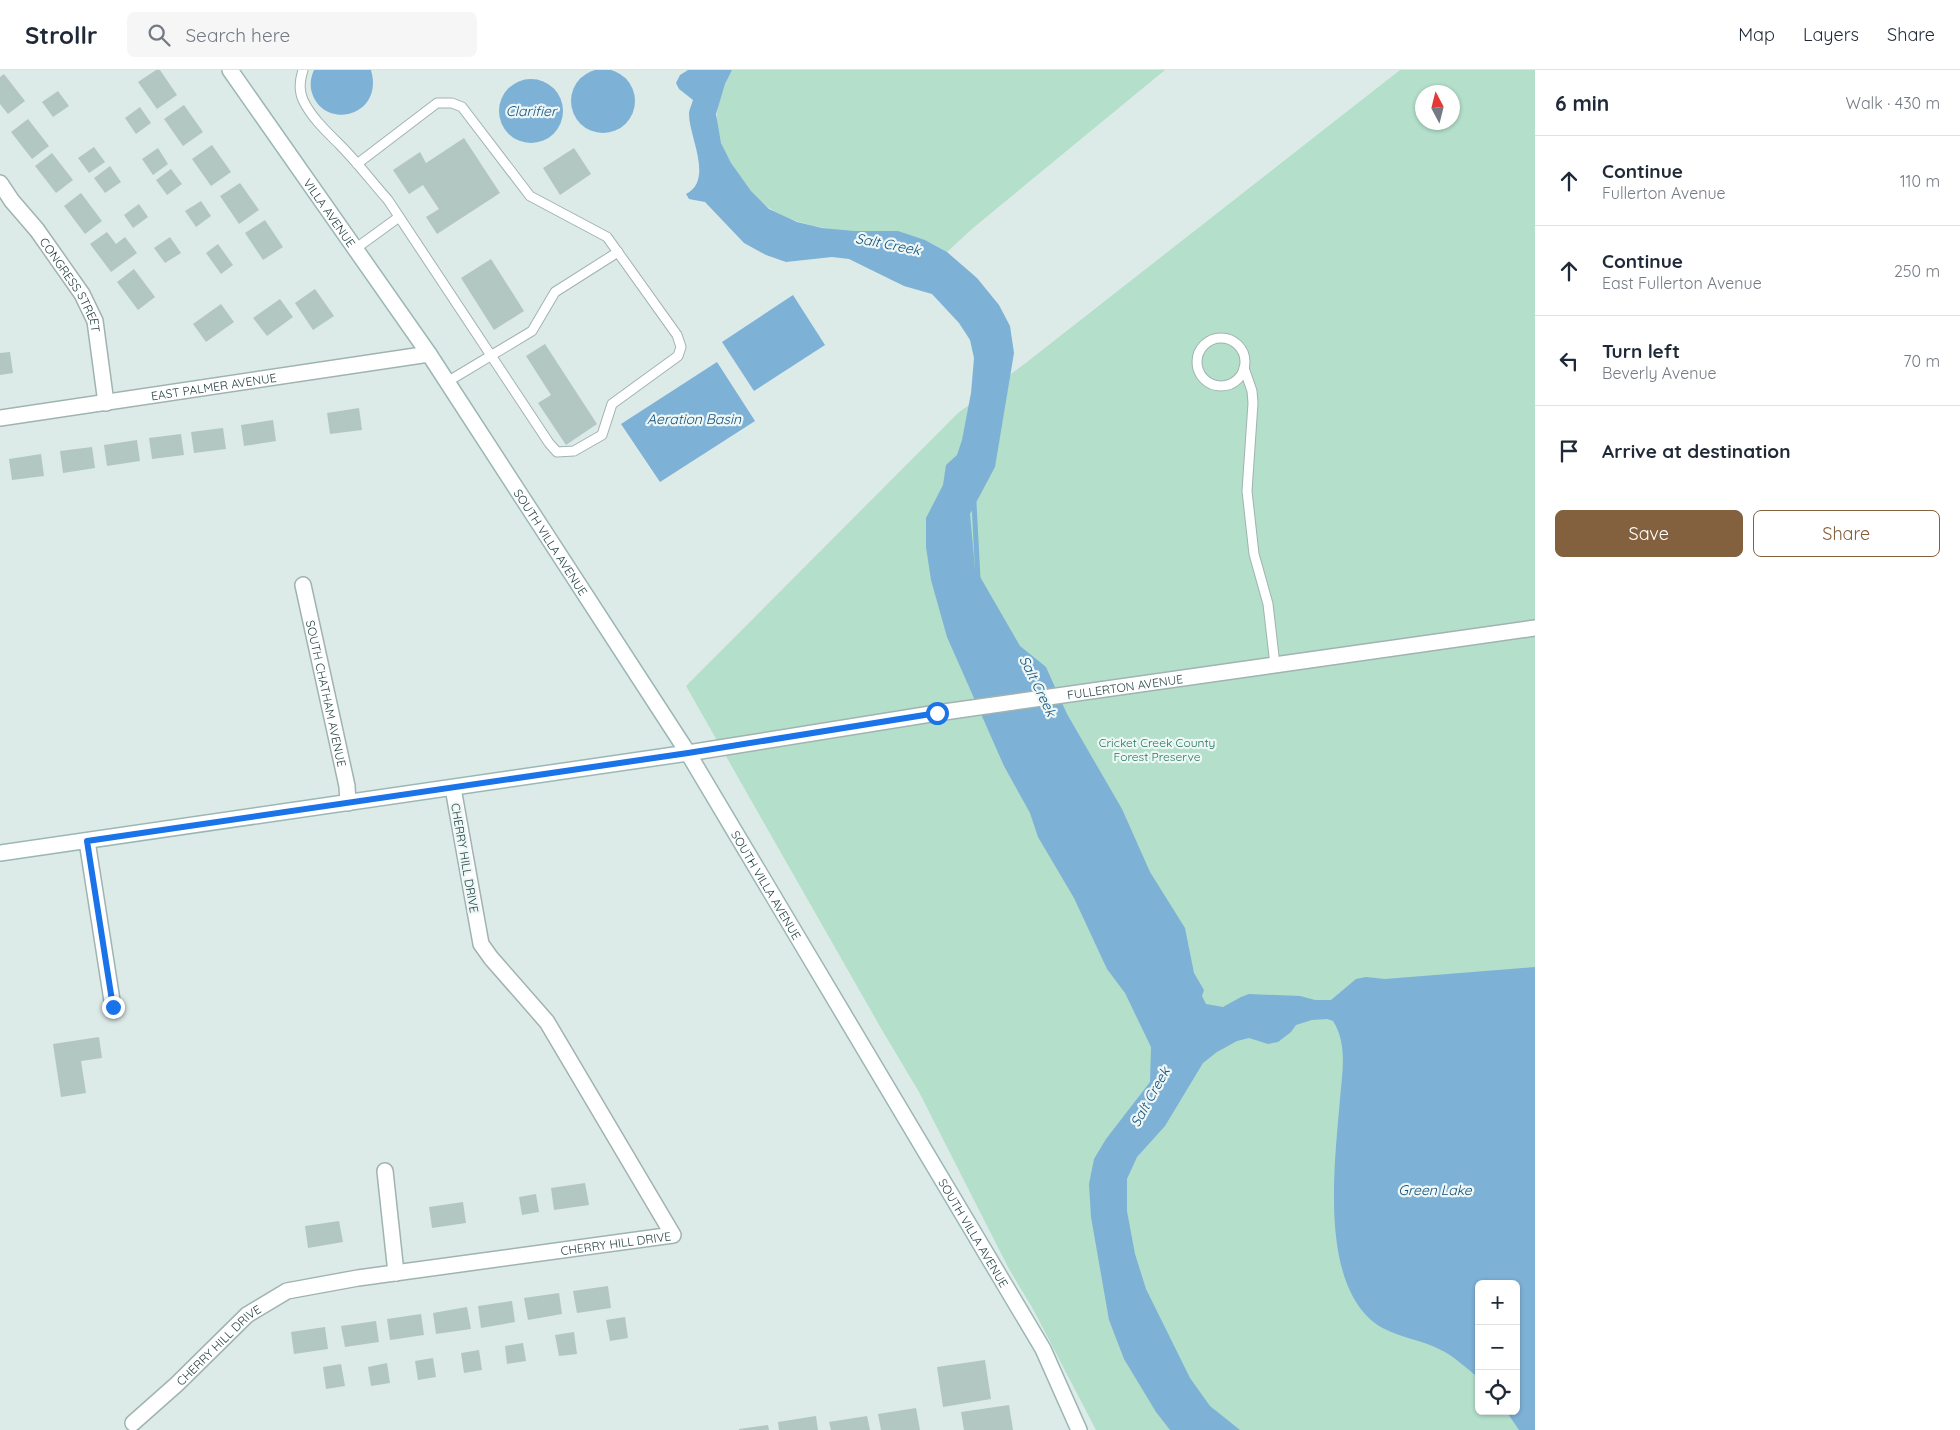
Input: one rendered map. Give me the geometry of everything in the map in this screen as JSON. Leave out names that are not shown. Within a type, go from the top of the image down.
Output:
[{"type":"street","name":"VILLA AVENUE","points":[[230,70],[429,354]]},
{"type":"street","name":"CONGRESS STREET","points":[[0,183],[6,202],[37,230],[82,294],[96,321],[106,402]]},
{"type":"street","name":"EAST PALMER AVENUE","points":[[0,418],[429,354]]},
{"type":"street","name":"SOUTH VILLA AVENUE","points":[[429,354],[688,753],[1043,1349],[1079,1430]]},
{"type":"street","name":"SOUTH CHATHAM AVENUE","points":[[303,585],[347,786],[348,803]]},
{"type":"street","name":"FULLERTON AVENUE","points":[[0,853],[688,753],[937,713],[1535,628]]},
{"type":"street","name":"CHERRY HILL DRIVE","points":[[133,1423],[177,1384],[247,1315],[287,1291],[396,1273],[673,1235],[547,1022],[481,944],[453,788]]},
{"type":"street","points":[[87,841],[113,1007]]},
{"type":"street","points":[[385,1171],[396,1273]]},
{"type":"lane","points":[[303,70],[300,89],[304,100],[329,135],[388,200],[549,443],[557,452],[574,451],[602,434],[612,404],[678,356],[680,347],[677,335],[607,237],[530,196],[462,107],[452,103],[437,104],[357,164]]},
{"type":"lane","points":[[355,249],[400,217]]},
{"type":"lane","points":[[446,382],[532,331],[555,292],[618,252]]},
{"type":"lane","points":[[1244,368],[1236,381],[1229,385],[1213,385],[1201,375],[1197,360],[1199,352],[1210,341],[1225,339],[1239,346],[1245,360],[1244,368],[1252,397],[1247,473],[1248,498],[1254,554],[1268,604],[1275,665]]},
{"type":"green space","points":[[732,70],[1165,70],[973,228],[947,252],[923,240],[818,227],[777,213],[759,200],[742,182],[727,157],[719,134],[717,113],[719,102]]},
{"type":"green space","name":"Cricket Creek County Forest Preserve","points":[[1400,70],[1535,70],[1535,1430],[1096,1430],[1033,1309],[1009,1269],[919,1092],[686,686],[958,413],[1027,362]]},
{"type":"water","name":"Clarifier","points":[[603,69],[621,75],[629,83],[635,101],[629,119],[621,127],[603,133],[585,127],[577,119],[571,101],[577,83],[585,75]]},
{"type":"water","points":[[314,70],[371,70],[373,86],[369,99],[361,108],[350,114],[338,115],[326,111],[317,102],[311,89]]},
{"type":"water","name":"Green Lake","points":[[688,70],[732,70],[725,84],[716,114],[721,143],[731,163],[751,191],[769,209],[797,222],[822,228],[854,231],[898,231],[925,240],[947,252],[977,278],[999,305],[1010,326],[1014,353],[995,467],[970,514],[975,568],[1020,646],[1046,667],[1067,714],[1122,809],[1150,872],[1185,928],[1194,973],[1204,990],[1202,996],[1206,1004],[1223,1007],[1249,994],[1300,996],[1315,1000],[1331,1000],[1356,979],[1366,977],[1385,979],[1535,967],[1535,1430],[1519,1430],[1509,1415],[1520,1415],[1520,1280],[1475,1280],[1475,1375],[1444,1352],[1377,1325],[1354,1299],[1344,1274],[1337,1246],[1334,1215],[1334,1184],[1343,1059],[1338,1030],[1333,1021],[1327,1019],[1312,1020],[1296,1025],[1291,1032],[1278,1042],[1268,1044],[1249,1038],[1237,1041],[1217,1052],[1203,1063],[1165,1126],[1137,1157],[1127,1179],[1127,1211],[1135,1254],[1146,1289],[1190,1378],[1210,1406],[1240,1430],[1170,1430],[1156,1412],[1124,1359],[1109,1320],[1091,1217],[1089,1184],[1094,1159],[1106,1139],[1150,1082],[1151,1047],[1125,993],[1107,969],[1074,898],[1038,837],[1030,813],[1004,766],[947,637],[931,580],[926,547],[926,518],[943,485],[946,465],[957,455],[962,440],[971,393],[974,358],[970,340],[959,323],[932,294],[904,286],[849,259],[832,257],[786,262],[766,255],[744,243],[705,202],[689,199],[686,194],[694,187],[698,179],[699,169],[689,114],[693,100],[679,89],[676,83],[680,75]]},
{"type":"water","name":"Clarifier","points":[[531,79],[549,85],[557,93],[563,111],[557,129],[549,137],[531,143],[513,137],[505,129],[499,111],[505,93],[513,85]]},
{"type":"water","name":"Aeration Basin","points":[[793,295],[825,345],[754,391],[722,342]]},
{"type":"water","name":"Aeration Basin","points":[[717,362],[755,421],[660,482],[621,424]]},
{"type":"building","points":[[156,70],[160,70],[177,95],[157,109],[138,82]]},
{"type":"building","points":[[4,74],[25,101],[8,114],[0,104],[0,77]]},
{"type":"building","points":[[58,91],[69,106],[53,117],[42,102]]},
{"type":"building","points":[[184,105],[203,132],[183,146],[164,119]]},
{"type":"building","points":[[140,107],[151,123],[136,134],[125,118]]},
{"type":"building","points":[[28,119],[49,146],[32,159],[11,132]]},
{"type":"building","points":[[464,138],[500,193],[437,234],[426,217],[439,209],[423,185],[409,194],[393,170],[420,152],[426,163]]},
{"type":"building","points":[[212,145],[231,172],[211,186],[192,159]]},
{"type":"building","points":[[94,147],[105,162],[89,173],[78,158]]},
{"type":"building","points":[[158,148],[168,164],[153,175],[142,159]]},
{"type":"building","points":[[574,148],[591,174],[560,195],[543,168]]},
{"type":"building","points":[[52,153],[73,180],[56,193],[35,166]]},
{"type":"building","points":[[110,166],[121,182],[105,193],[94,178]]},
{"type":"building","points":[[171,169],[182,184],[167,195],[156,180]]},
{"type":"building","points":[[240,183],[259,210],[239,224],[220,196]]},
{"type":"building","points":[[81,193],[102,221],[85,234],[64,206]]},
{"type":"building","points":[[201,201],[211,216],[196,227],[185,211]]},
{"type":"building","points":[[139,204],[148,217],[133,228],[124,215]]},
{"type":"building","points":[[265,220],[283,247],[263,260],[245,233]]},
{"type":"building","points":[[107,232],[116,244],[125,237],[137,253],[111,272],[90,244]]},
{"type":"building","points":[[170,237],[181,253],[165,263],[154,248]]},
{"type":"building","points":[[218,244],[233,265],[221,274],[206,253]]},
{"type":"building","points":[[491,259],[524,311],[494,330],[461,278]]},
{"type":"building","points":[[134,269],[155,297],[138,310],[117,282]]},
{"type":"building","points":[[315,289],[334,316],[313,330],[295,303]]},
{"type":"building","points":[[280,299],[293,317],[267,336],[253,318]]},
{"type":"building","points":[[221,304],[234,322],[206,342],[193,324]]},
{"type":"building","points":[[545,344],[597,424],[566,445],[538,403],[551,395],[526,356]]},
{"type":"building","points":[[10,352],[13,373],[0,375],[0,353]]},
{"type":"building","points":[[359,408],[362,430],[330,434],[327,413]]},
{"type":"building","points":[[273,420],[276,441],[244,446],[241,425]]},
{"type":"building","points":[[223,428],[226,449],[194,453],[191,432]]},
{"type":"building","points":[[181,434],[184,455],[152,459],[149,438]]},
{"type":"building","points":[[137,440],[140,461],[107,466],[104,445]]},
{"type":"building","points":[[92,447],[95,468],[63,473],[60,451]]},
{"type":"building","points":[[41,454],[44,476],[12,480],[9,459]]},
{"type":"building","points":[[99,1037],[102,1058],[81,1061],[86,1093],[61,1097],[53,1044]]},
{"type":"building","points":[[585,1183],[589,1205],[554,1210],[551,1188]]},
{"type":"building","points":[[536,1194],[539,1212],[522,1215],[519,1197]]},
{"type":"building","points":[[463,1202],[466,1223],[432,1228],[429,1207]]},
{"type":"building","points":[[339,1221],[343,1242],[308,1248],[305,1226]]},
{"type":"building","points":[[608,1286],[611,1308],[577,1313],[573,1291]]},
{"type":"building","points":[[559,1293],[562,1314],[528,1320],[524,1298]]},
{"type":"building","points":[[512,1301],[515,1322],[481,1328],[478,1306]]},
{"type":"building","points":[[467,1307],[471,1329],[436,1334],[433,1313]]},
{"type":"building","points":[[421,1314],[424,1335],[390,1340],[387,1319]]},
{"type":"building","points":[[625,1317],[628,1338],[610,1341],[606,1320]]},
{"type":"building","points":[[376,1321],[379,1342],[345,1347],[341,1326]]},
{"type":"building","points":[[325,1327],[328,1349],[294,1354],[291,1332]]},
{"type":"building","points":[[574,1332],[577,1354],[559,1356],[555,1335]]},
{"type":"building","points":[[523,1343],[526,1361],[507,1364],[505,1346]]},
{"type":"building","points":[[479,1350],[482,1370],[464,1373],[461,1353]]},
{"type":"building","points":[[433,1358],[436,1377],[418,1380],[415,1361]]},
{"type":"building","points":[[985,1360],[991,1399],[943,1407],[937,1367]]},
{"type":"building","points":[[387,1363],[390,1383],[371,1386],[368,1367]]},
{"type":"building","points":[[341,1364],[345,1386],[326,1389],[323,1367]]},
{"type":"building","points":[[1009,1405],[1013,1430],[964,1430],[961,1412]]},
{"type":"building","points":[[916,1408],[920,1430],[881,1430],[878,1414]]},
{"type":"building","points":[[816,1416],[818,1430],[779,1430],[778,1422]]},
{"type":"building","points":[[867,1416],[870,1430],[831,1430],[829,1422]]},
{"type":"building","points":[[768,1425],[769,1430],[739,1430],[739,1429]]},
{"type":"waterway","name":"Salt Creek","points":[[974,503],[978,579]]},
{"type":"route","points":[[113,1007],[87,841],[688,753],[937,713]]}]
